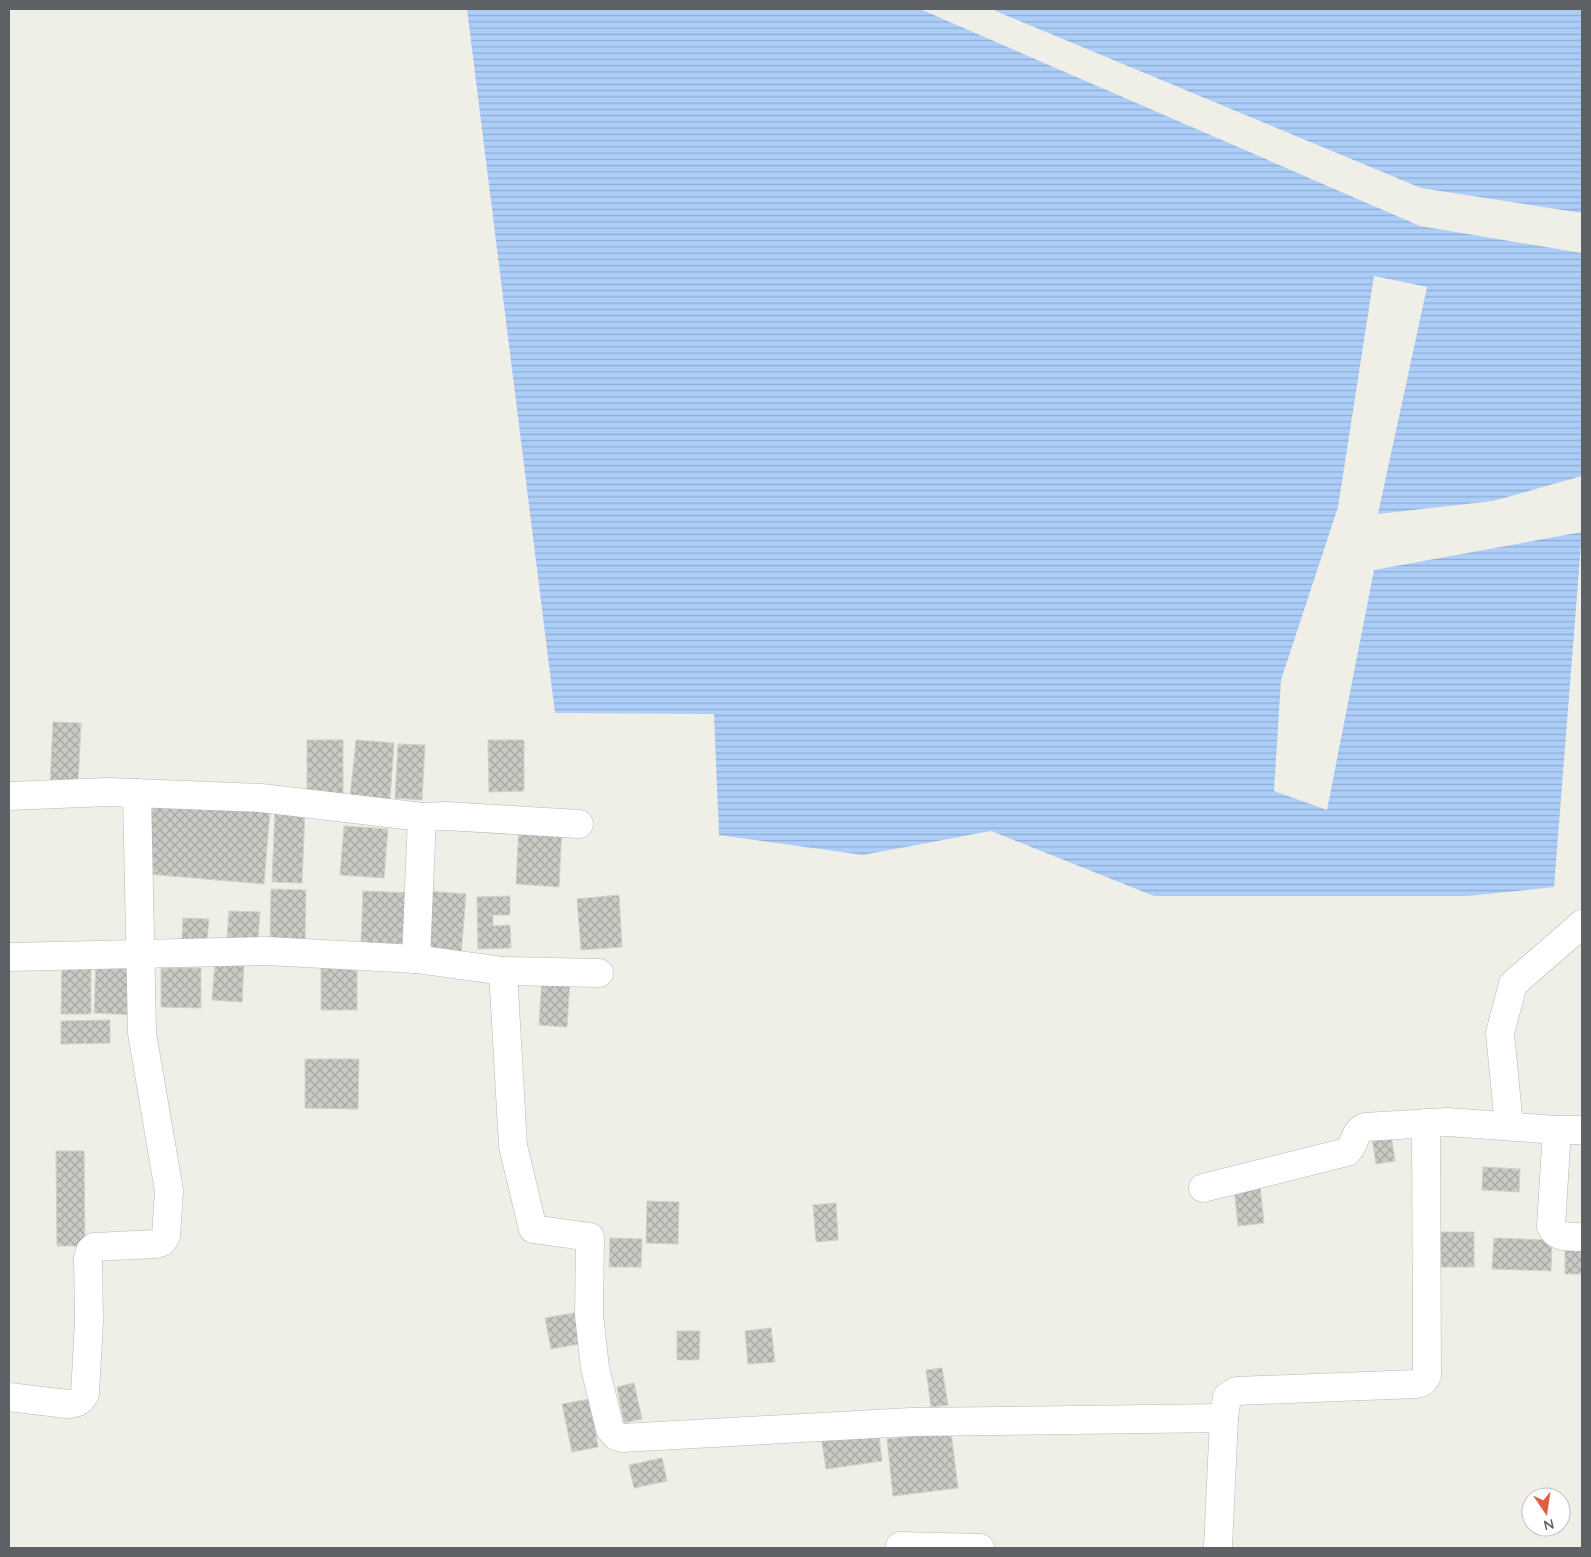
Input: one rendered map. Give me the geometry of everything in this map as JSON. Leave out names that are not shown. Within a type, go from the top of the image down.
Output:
[{"type":"street","points":[[9,796],[108,792],[261,798],[422,816],[579,824]]},
{"type":"street","points":[[9,1396],[66,1404],[75,1404],[82,1400],[85,1394],[88,1344],[88,1258],[90,1251],[94,1247],[156,1244],[162,1242],[166,1236],[168,1185],[143,1046],[137,793]]},
{"type":"street","points":[[416,959],[422,816]]},
{"type":"street","points":[[1509,1126],[1500,1033],[1513,984],[1582,924]]},
{"type":"street","points":[[9,956],[267,951],[416,959],[503,971],[599,972]]},
{"type":"street","points":[[503,971],[513,1146],[533,1229],[590,1236],[589,1316],[594,1360],[607,1420],[610,1430],[616,1436],[622,1438],[911,1422],[1224,1418]]},
{"type":"street","points":[[1203,1188],[1347,1152],[1352,1147],[1355,1134],[1365,1127],[1448,1122],[1570,1130],[1551,1226],[1554,1233],[1559,1236],[1582,1237]]},
{"type":"street","points":[[1218,1548],[1224,1418],[1227,1397],[1236,1391],[1416,1384],[1426,1379],[1426,1123]]},
{"type":"street","points":[[900,1546],[980,1548]]},
{"type":"water","points":[[467,9],[920,9],[1420,226],[1582,253],[1582,476],[1493,501],[1378,514],[1427,287],[1374,276],[1338,507],[1281,680],[1274,791],[1327,810],[1374,570],[1582,532],[1554,887],[1468,896],[1154,896],[991,831],[863,855],[719,835],[714,714],[555,713]]},
{"type":"water","points":[[991,9],[1582,9],[1582,213],[1421,188]]},
{"type":"building","points":[[53,722],[81,723],[78,786],[50,785]]},
{"type":"building","points":[[307,740],[343,740],[343,795],[307,795]]},
{"type":"building","points":[[356,740],[394,743],[390,800],[350,797]]},
{"type":"building","points":[[488,740],[524,740],[524,791],[489,792]]},
{"type":"building","points":[[398,744],[425,745],[422,800],[395,798]]},
{"type":"building","points":[[153,800],[270,810],[264,884],[147,874]]},
{"type":"building","points":[[275,808],[305,810],[302,883],[272,882]]},
{"type":"building","points":[[519,824],[562,827],[559,887],[516,884]]},
{"type":"building","points":[[344,826],[388,829],[384,878],[340,875]]},
{"type":"building","points":[[271,889],[306,890],[305,942],[270,941]]},
{"type":"building","points":[[363,891],[413,893],[411,945],[361,944]]},
{"type":"building","points":[[426,891],[466,894],[461,956],[420,952]]},
{"type":"building","points":[[619,895],[622,947],[581,950],[577,899]]},
{"type":"building","points":[[510,896],[510,915],[493,915],[493,926],[510,925],[511,948],[478,949],[477,897]]},
{"type":"building","points":[[229,911],[260,912],[258,940],[227,939]]},
{"type":"building","points":[[183,918],[209,919],[207,940],[182,939]]},
{"type":"building","points":[[96,959],[135,961],[134,1015],[94,1013]]},
{"type":"building","points":[[62,962],[91,962],[91,1014],[61,1014]]},
{"type":"building","points":[[215,962],[244,963],[242,1002],[212,1000]]},
{"type":"building","points":[[321,964],[357,965],[357,1010],[321,1010]]},
{"type":"building","points":[[161,968],[201,968],[201,1008],[161,1007]]},
{"type":"building","points":[[542,977],[570,979],[567,1027],[539,1025]]},
{"type":"building","points":[[110,1020],[110,1043],[61,1044],[61,1021]]},
{"type":"building","points":[[305,1059],[359,1059],[358,1109],[305,1108]]},
{"type":"building","points":[[1391,1134],[1395,1161],[1376,1164],[1372,1137]]},
{"type":"building","points":[[56,1151],[84,1151],[85,1246],[57,1246]]},
{"type":"building","points":[[1483,1167],[1520,1169],[1519,1192],[1482,1190]]},
{"type":"building","points":[[1260,1185],[1264,1223],[1238,1226],[1234,1188]]},
{"type":"building","points":[[647,1201],[679,1202],[678,1244],[646,1243]]},
{"type":"building","points":[[836,1203],[838,1240],[816,1242],[813,1205]]},
{"type":"building","points":[[1434,1232],[1474,1232],[1474,1267],[1434,1267]]},
{"type":"building","points":[[610,1238],[642,1239],[641,1267],[609,1267]]},
{"type":"building","points":[[1494,1238],[1552,1240],[1551,1271],[1492,1269]]},
{"type":"building","points":[[1565,1249],[1582,1249],[1582,1274],[1565,1274]]},
{"type":"building","points":[[585,1311],[590,1342],[551,1349],[545,1318]]},
{"type":"building","points":[[771,1328],[775,1362],[748,1364],[745,1331]]},
{"type":"building","points":[[677,1331],[700,1331],[699,1360],[677,1360]]},
{"type":"building","points":[[942,1368],[948,1405],[931,1407],[926,1370]]},
{"type":"building","points":[[634,1383],[642,1419],[624,1423],[617,1387]]},
{"type":"building","points":[[590,1399],[598,1447],[572,1452],[562,1404]]},
{"type":"building","points":[[878,1427],[882,1461],[826,1469],[821,1435]]},
{"type":"building","points":[[951,1432],[958,1488],[893,1496],[887,1439]]},
{"type":"building","points":[[662,1458],[667,1481],[634,1488],[629,1465]]}]
